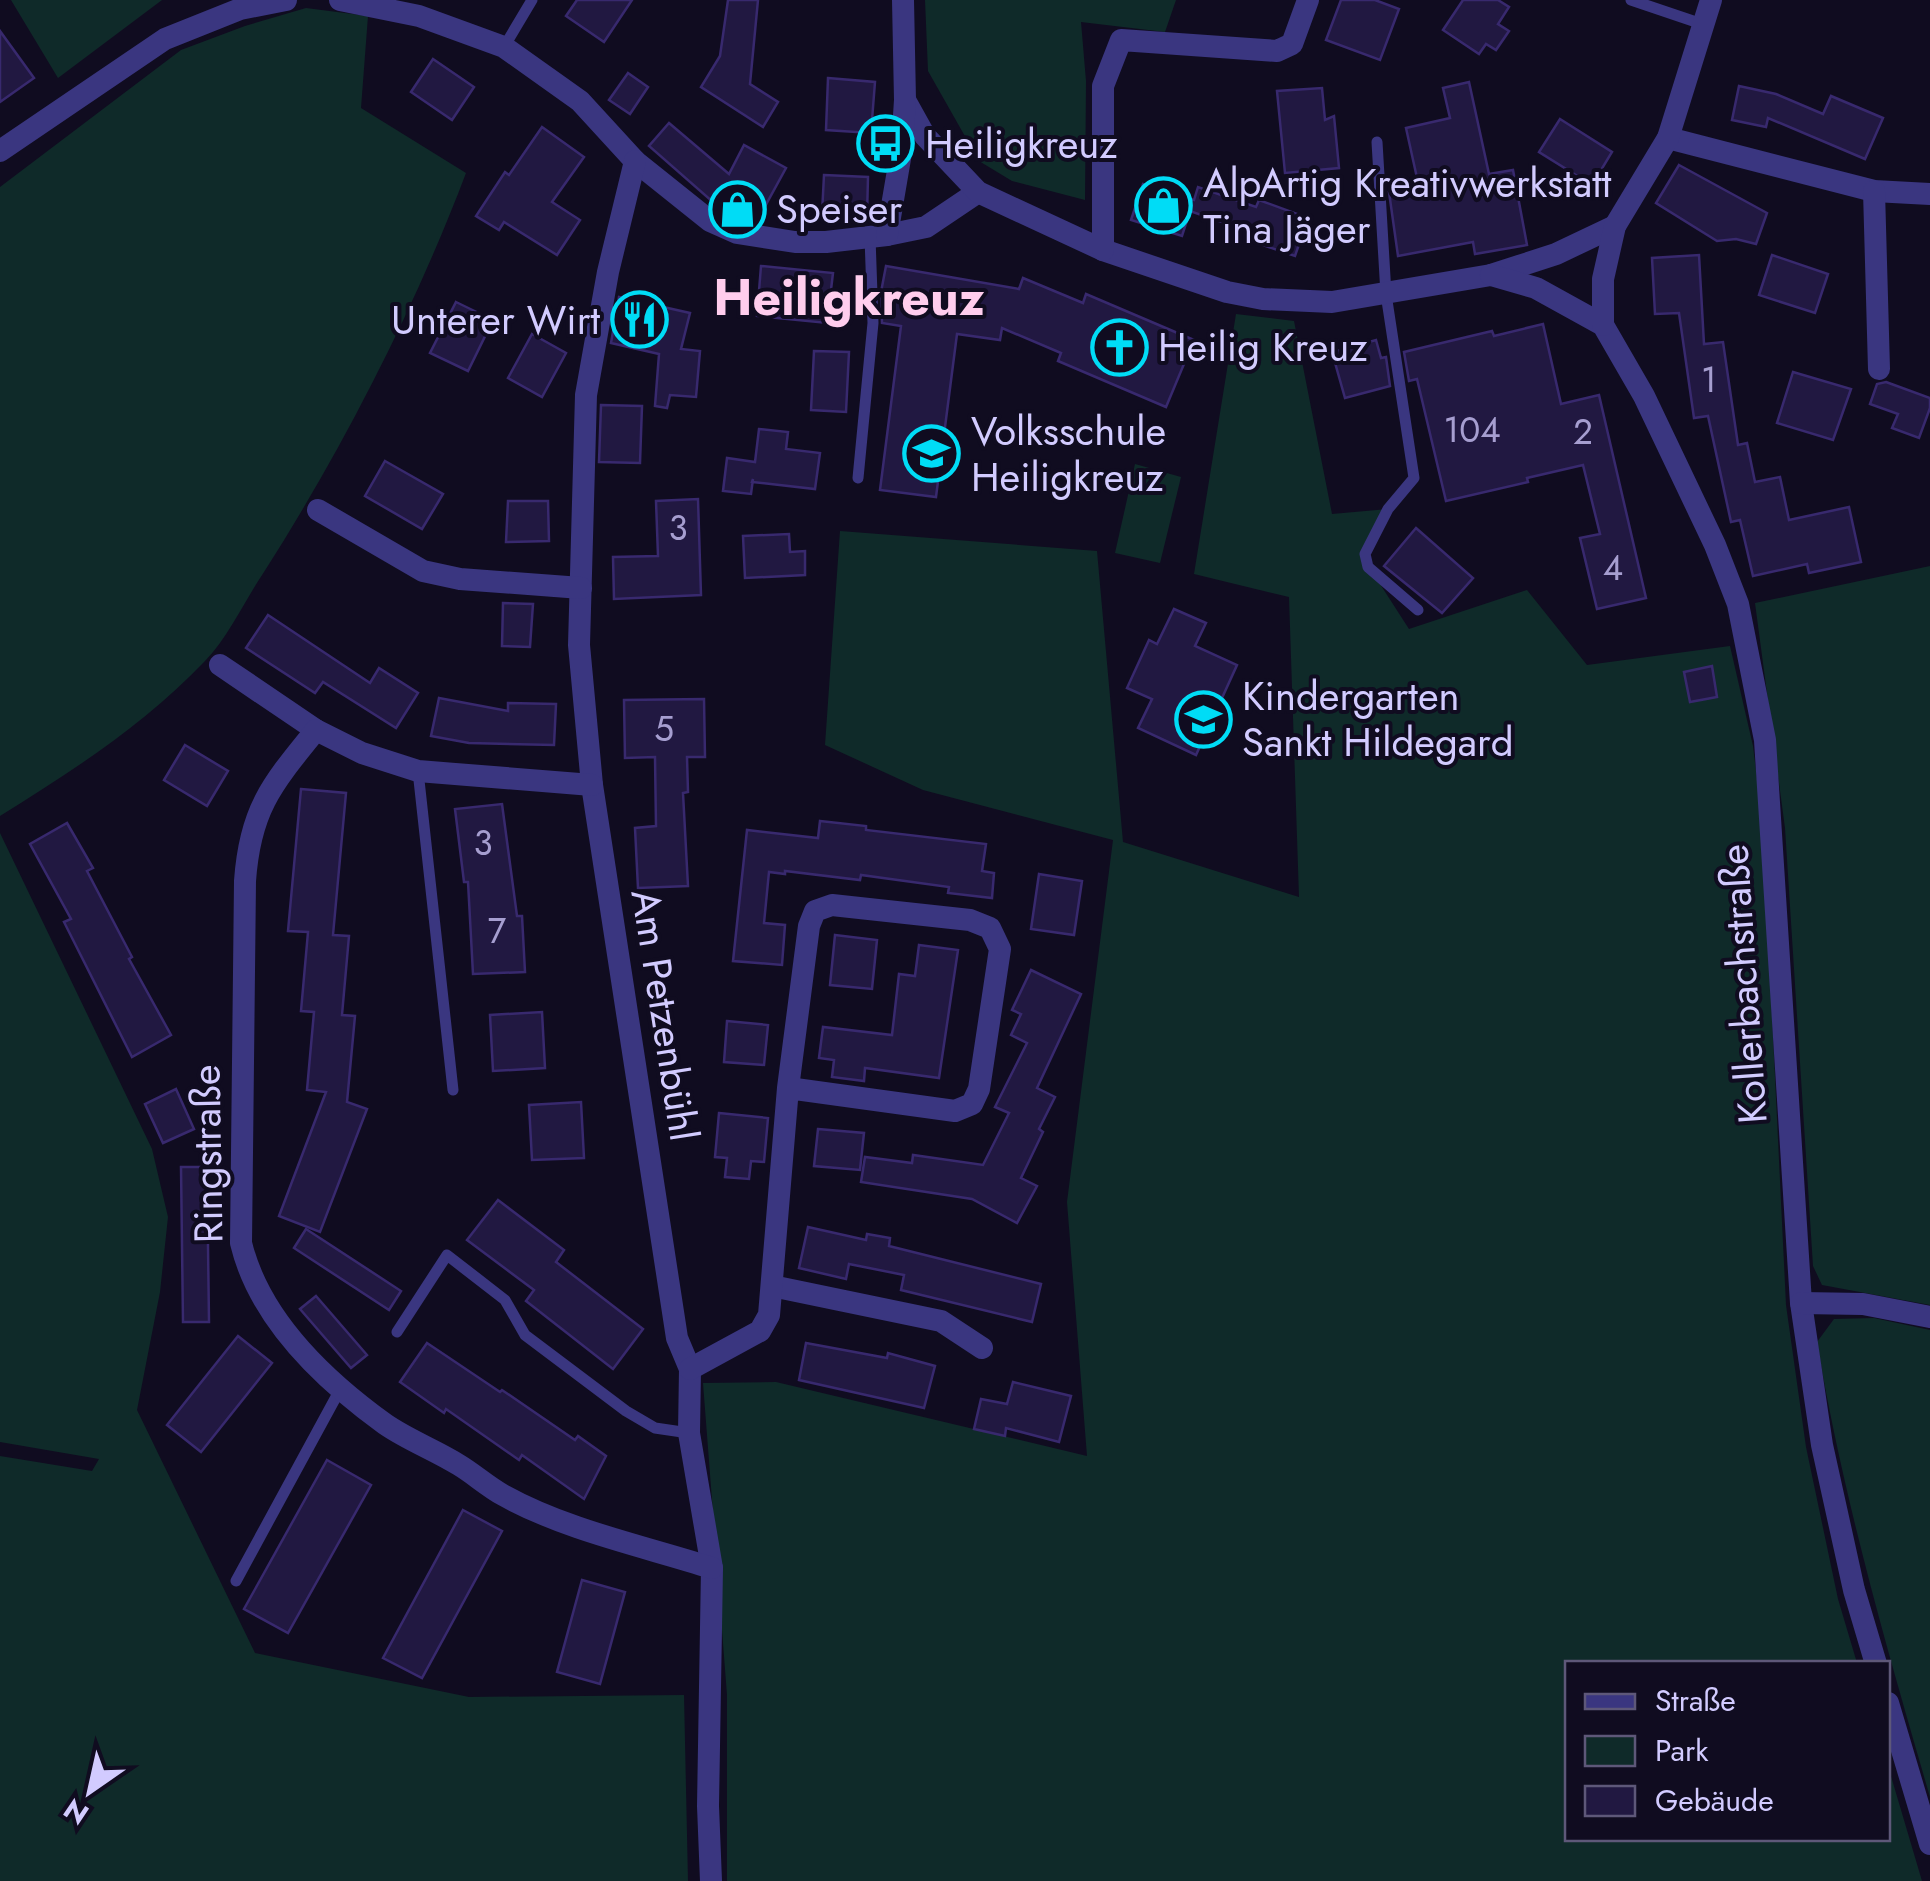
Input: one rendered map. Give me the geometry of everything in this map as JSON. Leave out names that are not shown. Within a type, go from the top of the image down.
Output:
[{"type":"street","points":[[0,151],[165,38],[240,9],[286,0]]},
{"type":"street","points":[[340,0],[418,16],[504,47],[580,102],[635,160],[710,221],[737,234],[795,242],[879,236],[926,227],[978,192]]},
{"type":"street","points":[[879,236],[902,147],[904,0]]},
{"type":"street","points":[[1103,250],[1104,86],[1120,40],[1277,52],[1292,44],[1308,0]]},
{"type":"street","points":[[1491,275],[1536,288],[1603,325],[1603,280],[1615,226],[1668,138],[1711,0]]},
{"type":"street","points":[[905,100],[925,136],[978,192],[1103,250],[1227,292],[1263,299],[1332,302],[1491,275],[1556,254],[1615,226]]},
{"type":"street","points":[[1668,138],[1874,191],[1930,194]]},
{"type":"street","name":"Am Petzenbühl","points":[[635,160],[608,272],[586,396],[579,645],[592,785],[678,1338],[690,1368],[689,1433],[712,1568],[708,1774],[711,1881]]},
{"type":"street","points":[[1874,191],[1879,368]]},
{"type":"street","name":"Kollerbachstraße","points":[[1603,325],[1644,396],[1715,545],[1738,604],[1758,701],[1765,740],[1801,1304],[1822,1445],[1854,1590],[1875,1661]]},
{"type":"street","points":[[318,510],[423,571],[460,580],[582,588]]},
{"type":"street","points":[[220,666],[316,730],[362,753],[418,771],[592,785]]},
{"type":"street","name":"Ringstraße","points":[[316,730],[274,780],[256,814],[247,853],[240,1207],[242,1242],[254,1285],[316,1366],[388,1425],[504,1496],[573,1524],[712,1568]]},
{"type":"street","points":[[690,1368],[760,1331],[769,1314],[788,1088],[808,926],[815,912],[832,904],[970,920],[990,928],[1000,949],[979,1090],[972,1104],[955,1111],[788,1088]]},
{"type":"street","points":[[772,1286],[941,1320],[982,1348]]},
{"type":"street","points":[[1801,1304],[1863,1304],[1930,1318]]},
{"type":"street","points":[[1890,1710],[1930,1844]]},
{"type":"lane","points":[[504,47],[532,0]]},
{"type":"lane","points":[[1631,0],[1702,24]]},
{"type":"lane","points":[[1378,142],[1386,294],[1414,478],[1388,509],[1365,554],[1368,567],[1418,610]]},
{"type":"lane","points":[[858,478],[879,236]]},
{"type":"lane","points":[[418,771],[454,1090]]},
{"type":"lane","points":[[397,1332],[448,1255],[505,1300],[525,1335],[626,1411],[655,1428],[689,1433]]},
{"type":"lane","points":[[236,1581],[342,1386]]},
{"type":"green space","points":[[11,0],[162,0],[58,78]]},
{"type":"green space","points":[[925,0],[1176,0],[1165,32],[1081,22],[1086,81],[1085,200],[1012,181],[979,161],[928,71]]},
{"type":"green space","points":[[306,8],[368,16],[361,108],[466,173],[424,275],[375,377],[321,477],[222,640],[182,684],[133,726],[0,816],[0,187],[181,50]]},
{"type":"green space","points":[[1236,314],[1294,321],[1332,514],[1388,509],[1360,553],[1409,629],[1527,590],[1587,665],[1730,646],[1753,746],[1763,829],[1786,1305],[1806,1447],[1838,1599],[1856,1661],[1565,1661],[1565,1841],[1890,1841],[1890,1773],[1922,1881],[727,1881],[727,1695],[703,1383],[776,1382],[1087,1456],[1067,1202],[1113,840],[923,790],[825,745],[840,531],[1097,551],[1123,842],[1299,897],[1289,597],[1194,574]]},
{"type":"green space","points":[[1135,464],[1181,477],[1160,563],[1115,553]]},
{"type":"green space","points":[[1930,566],[1930,1305],[1822,1285],[1813,1266],[1785,828],[1755,603]]},
{"type":"green space","points":[[0,833],[152,1149],[168,1217],[160,1292],[137,1410],[255,1653],[469,1697],[684,1695],[688,1881],[0,1881],[0,1456],[92,1471],[99,1459],[0,1442]]},
{"type":"green space","points":[[1874,1318],[1930,1330],[1930,1797],[1853,1514],[1817,1342],[1834,1319]]},
{"type":"building","points":[[577,0],[632,0],[604,42],[566,16]]},
{"type":"building","points":[[728,0],[758,0],[750,84],[778,102],[763,127],[701,87],[720,56]]},
{"type":"building","points":[[1341,0],[1375,0],[1399,9],[1380,60],[1326,40]]},
{"type":"building","points":[[1463,0],[1498,0],[1509,7],[1498,24],[1509,31],[1496,50],[1486,44],[1479,54],[1443,30]]},
{"type":"building","points":[[0,31],[34,78],[0,102]]},
{"type":"building","points":[[433,59],[474,87],[452,120],[411,92]]},
{"type":"building","points":[[628,73],[648,87],[630,114],[609,100]]},
{"type":"building","points":[[828,78],[875,82],[871,133],[826,130]]},
{"type":"building","points":[[1469,82],[1489,174],[1513,170],[1527,245],[1475,254],[1473,242],[1398,256],[1389,192],[1419,187],[1406,128],[1450,118],[1443,88]]},
{"type":"building","points":[[1739,86],[1776,94],[1823,114],[1831,96],[1883,118],[1865,159],[1768,118],[1766,127],[1732,120]]},
{"type":"building","points":[[1322,88],[1325,120],[1334,116],[1339,168],[1285,173],[1277,91]]},
{"type":"building","points":[[1560,119],[1612,152],[1592,185],[1539,152]]},
{"type":"building","points":[[669,123],[729,174],[744,145],[786,168],[757,221],[714,203],[649,146]]},
{"type":"building","points":[[542,127],[584,157],[552,202],[580,220],[557,255],[504,222],[499,230],[476,216]]},
{"type":"building","points":[[1679,165],[1767,213],[1756,244],[1736,239],[1717,241],[1656,203]]},
{"type":"building","points":[[824,175],[868,177],[867,216],[822,214]]},
{"type":"building","points":[[1143,184],[1194,200],[1198,187],[1256,207],[1259,200],[1308,218],[1295,256],[1245,239],[1248,231],[1190,211],[1182,236],[1131,220]]},
{"type":"building","points":[[1699,255],[1704,344],[1723,342],[1738,445],[1747,443],[1755,482],[1780,477],[1789,520],[1849,507],[1861,562],[1809,573],[1807,564],[1753,576],[1740,520],[1731,522],[1708,416],[1694,418],[1679,313],[1655,314],[1652,258]]},
{"type":"building","points":[[1772,255],[1828,274],[1815,313],[1759,295]]},
{"type":"building","points":[[761,266],[833,273],[827,323],[757,316]]},
{"type":"building","points":[[886,266],[1019,289],[1023,278],[1083,303],[1086,294],[1194,340],[1166,407],[1058,361],[1061,353],[1002,328],[1000,340],[957,334],[936,497],[880,490],[901,326],[882,323],[881,292]]},
{"type":"building","points":[[619,297],[690,313],[681,349],[700,351],[696,397],[670,395],[667,408],[655,406],[659,354],[611,343]]},
{"type":"building","points":[[456,302],[493,320],[468,371],[430,353]]},
{"type":"building","points":[[1543,324],[1561,404],[1599,395],[1646,598],[1597,609],[1580,538],[1600,534],[1583,465],[1446,501],[1417,379],[1409,381],[1404,352],[1492,331],[1494,336]]},
{"type":"building","points":[[532,334],[566,353],[542,397],[508,378]]},
{"type":"building","points":[[1376,340],[1381,358],[1386,357],[1390,386],[1345,398],[1332,352]]},
{"type":"building","points":[[814,351],[849,352],[846,412],[811,410]]},
{"type":"building","points":[[1793,372],[1851,389],[1833,440],[1777,423]]},
{"type":"building","points":[[1886,382],[1930,398],[1919,438],[1892,428],[1898,414],[1870,404],[1877,384]]},
{"type":"building","points":[[601,405],[642,406],[640,463],[599,462]]},
{"type":"building","points":[[759,429],[788,432],[786,449],[820,453],[815,489],[753,482],[751,494],[723,491],[727,458],[755,462]]},
{"type":"building","points":[[385,461],[443,494],[422,529],[365,496]]},
{"type":"building","points":[[698,499],[701,595],[614,599],[613,557],[658,556],[656,501]]},
{"type":"building","points":[[508,501],[548,501],[549,541],[506,542]]},
{"type":"building","points":[[1416,528],[1473,578],[1442,613],[1384,566]]},
{"type":"building","points":[[789,534],[790,552],[805,551],[805,575],[745,578],[743,536]]},
{"type":"building","points":[[503,603],[533,604],[530,647],[502,646]]},
{"type":"building","points":[[1174,609],[1206,623],[1195,646],[1237,665],[1196,755],[1138,728],[1152,699],[1127,688],[1149,640],[1157,644]]},
{"type":"building","points":[[268,615],[370,683],[379,668],[418,693],[396,728],[323,682],[315,693],[246,648]]},
{"type":"building","points":[[1712,666],[1717,697],[1690,702],[1684,672]]},
{"type":"building","points":[[439,698],[508,711],[508,703],[556,704],[554,745],[469,743],[431,736]]},
{"type":"building","points":[[704,699],[705,757],[687,757],[688,792],[683,793],[688,886],[638,888],[635,828],[656,826],[655,757],[625,758],[624,700]]},
{"type":"building","points":[[185,745],[228,771],[207,806],[164,780]]},
{"type":"building","points":[[301,789],[346,793],[333,935],[349,936],[342,1015],[355,1016],[347,1102],[367,1109],[320,1232],[279,1216],[326,1092],[307,1090],[314,1012],[301,1011],[308,932],[288,931]]},
{"type":"building","points":[[502,804],[517,916],[522,916],[525,972],[473,974],[468,882],[464,882],[455,809]]},
{"type":"building","points":[[820,821],[986,844],[982,871],[994,873],[992,898],[948,893],[949,887],[861,875],[860,880],[769,872],[764,923],[785,925],[782,965],[733,961],[747,830],[818,838]]},
{"type":"building","points":[[67,823],[93,868],[87,871],[132,957],[129,959],[171,1035],[132,1057],[64,922],[71,919],[30,844]]},
{"type":"building","points":[[1039,874],[1082,881],[1074,935],[1031,929]]},
{"type":"building","points":[[835,935],[877,940],[872,989],[830,985]]},
{"type":"building","points":[[919,945],[958,950],[939,1078],[865,1068],[864,1081],[832,1077],[834,1060],[819,1058],[823,1027],[892,1035],[899,974],[915,976]]},
{"type":"building","points":[[1031,970],[1081,994],[1037,1088],[1055,1097],[1021,1178],[1037,1186],[1017,1223],[972,1199],[861,1182],[865,1157],[912,1163],[913,1155],[983,1165],[1009,1113],[995,1107],[1027,1043],[1011,1035],[1021,1014],[1012,1010]]},
{"type":"building","points":[[542,1012],[545,1068],[493,1071],[490,1015]]},
{"type":"building","points":[[727,1021],[768,1025],[764,1065],[724,1062]]},
{"type":"building","points":[[176,1089],[194,1129],[163,1143],[145,1104]]},
{"type":"building","points":[[581,1102],[584,1158],[532,1160],[529,1105]]},
{"type":"building","points":[[719,1113],[768,1118],[764,1162],[751,1161],[749,1179],[725,1177],[727,1158],[715,1157]]},
{"type":"building","points":[[818,1129],[864,1133],[860,1170],[814,1166]]},
{"type":"building","points":[[181,1167],[207,1167],[209,1322],[183,1322]]},
{"type":"building","points":[[498,1200],[564,1250],[556,1262],[643,1329],[613,1369],[526,1301],[534,1290],[467,1240]]},
{"type":"building","points":[[808,1227],[866,1240],[867,1234],[890,1238],[889,1246],[1041,1284],[1032,1322],[901,1290],[904,1275],[849,1264],[846,1279],[799,1268]]},
{"type":"building","points":[[306,1229],[401,1291],[389,1310],[294,1248]]},
{"type":"building","points":[[316,1296],[367,1355],[351,1368],[300,1309]]},
{"type":"building","points":[[238,1336],[272,1363],[201,1452],[167,1425]]},
{"type":"building","points":[[427,1343],[575,1440],[578,1436],[606,1456],[584,1499],[522,1455],[519,1460],[400,1382]]},
{"type":"building","points":[[806,1343],[887,1358],[888,1353],[935,1366],[924,1408],[799,1380]]},
{"type":"building","points":[[1013,1382],[1071,1396],[1059,1442],[1006,1428],[1005,1436],[974,1429],[981,1399],[1007,1404]]},
{"type":"building","points":[[327,1460],[371,1485],[288,1633],[244,1609]]},
{"type":"building","points":[[463,1510],[502,1531],[422,1678],[383,1658]]},
{"type":"building","points":[[582,1580],[625,1592],[600,1684],[557,1672]]},
{"type":"place","name":"Heiligkreuz","points":[[886,144]]},
{"type":"place","name":"AlpArtig Kreativwerkstatt Tina Jäger","points":[[1164,206]]},
{"type":"place","name":"Speiser","points":[[737,209]]},
{"type":"place","name":"Unterer Wirt","points":[[639,320]]},
{"type":"place","name":"Heilig Kreuz","points":[[1119,347]]},
{"type":"place","name":"Volksschule Heiligkreuz","points":[[932,454]]},
{"type":"place","name":"Kindergarten Sankt Hildegard","points":[[1203,719]]},
{"type":"district","name":"Heiligkreuz","points":[[849,297]]}]
